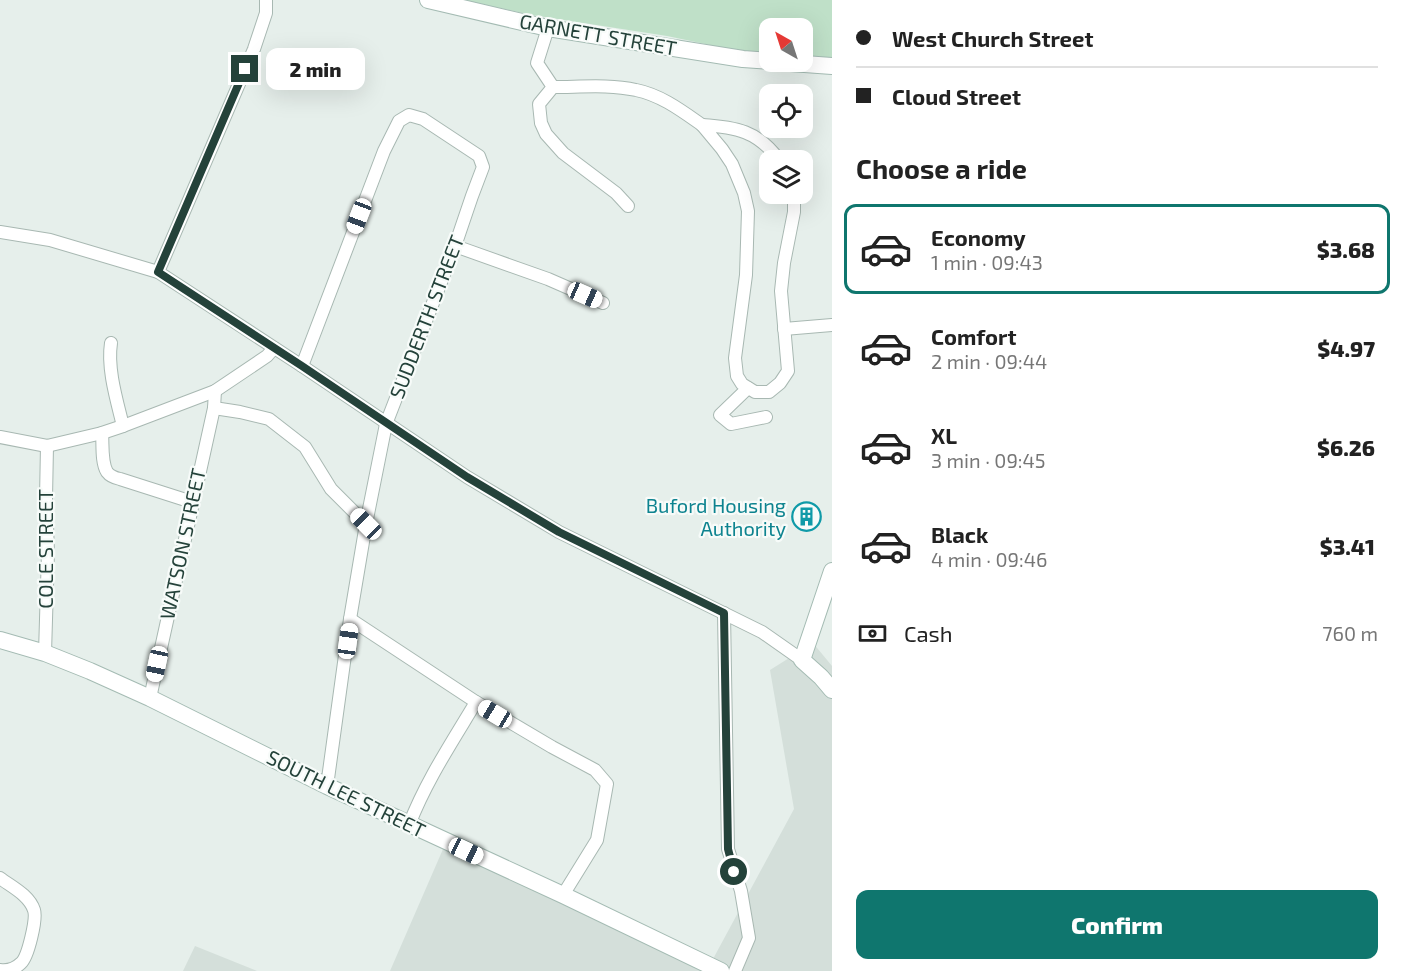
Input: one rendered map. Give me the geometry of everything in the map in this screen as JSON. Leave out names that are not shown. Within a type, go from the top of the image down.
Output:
[{"type":"street","points":[[158,272],[254,49],[266,13],[266,0]]},
{"type":"street","name":"GARNETT STREET","points":[[428,0],[548,28],[759,60]]},
{"type":"street","points":[[548,28],[537,63],[552,87]]},
{"type":"street","points":[[813,65],[832,66]]},
{"type":"street","points":[[552,87],[609,87],[638,90],[669,102],[702,125],[732,164],[744,193],[748,211],[746,275],[735,358],[737,376],[742,384],[755,392],[770,392],[788,371],[781,291],[794,204]]},
{"type":"street","points":[[552,87],[539,104],[541,123],[546,134],[563,153],[616,193],[628,206]]},
{"type":"street","name":"SUDDERTH STREET","points":[[302,366],[384,151],[399,121],[409,115],[423,119],[479,156],[483,167],[386,424],[366,524],[327,786]]},
{"type":"street","points":[[702,125],[736,129],[758,138],[772,150]]},
{"type":"street","points":[[0,232],[50,240],[158,272],[467,477],[559,532],[762,632],[802,660],[832,690]]},
{"type":"street","points":[[455,246],[548,279],[603,303]]},
{"type":"street","points":[[784,329],[832,325]]},
{"type":"street","points":[[111,343],[114,387],[123,426]]},
{"type":"street","points":[[0,437],[47,446],[102,433],[215,391],[267,356],[274,348]]},
{"type":"street","points":[[748,388],[720,415],[731,424],[766,417]]},
{"type":"street","name":"WATSON STREET","points":[[150,698],[214,408],[215,391]]},
{"type":"street","points":[[214,408],[269,419],[305,447],[332,489],[366,524]]},
{"type":"street","points":[[102,433],[104,462],[110,474],[192,502]]},
{"type":"street","name":"COLE STREET","points":[[45,653],[48,552],[47,446]]},
{"type":"street","points":[[802,660],[832,571]]},
{"type":"street","points":[[724,613],[728,849],[741,891],[749,938],[735,971]]},
{"type":"street","points":[[351,619],[476,702],[595,770],[607,784],[597,840],[563,895]]},
{"type":"street","name":"SOUTH LEE STREET","points":[[0,640],[45,653],[150,698],[327,786],[721,971]]},
{"type":"street","points":[[409,825],[427,785],[476,702]]},
{"type":"street","points":[[0,879],[22,894],[30,903],[35,911],[35,919],[24,960],[11,970],[0,970]]},
{"type":"shaded area","points":[[813,643],[832,666],[832,971],[390,971],[450,833],[713,959],[794,809],[770,670]]},
{"type":"shaded area","points":[[195,946],[257,971],[183,971]]},
{"type":"green space","points":[[464,0],[832,0],[832,59],[813,58],[813,18],[759,18],[759,55],[667,36],[532,15]]},
{"type":"place","name":"Buford Housing Authority","points":[[807,517]]},
{"type":"route","points":[[245,69],[158,272],[467,477],[559,532],[724,613],[728,849],[734,872]]}]
